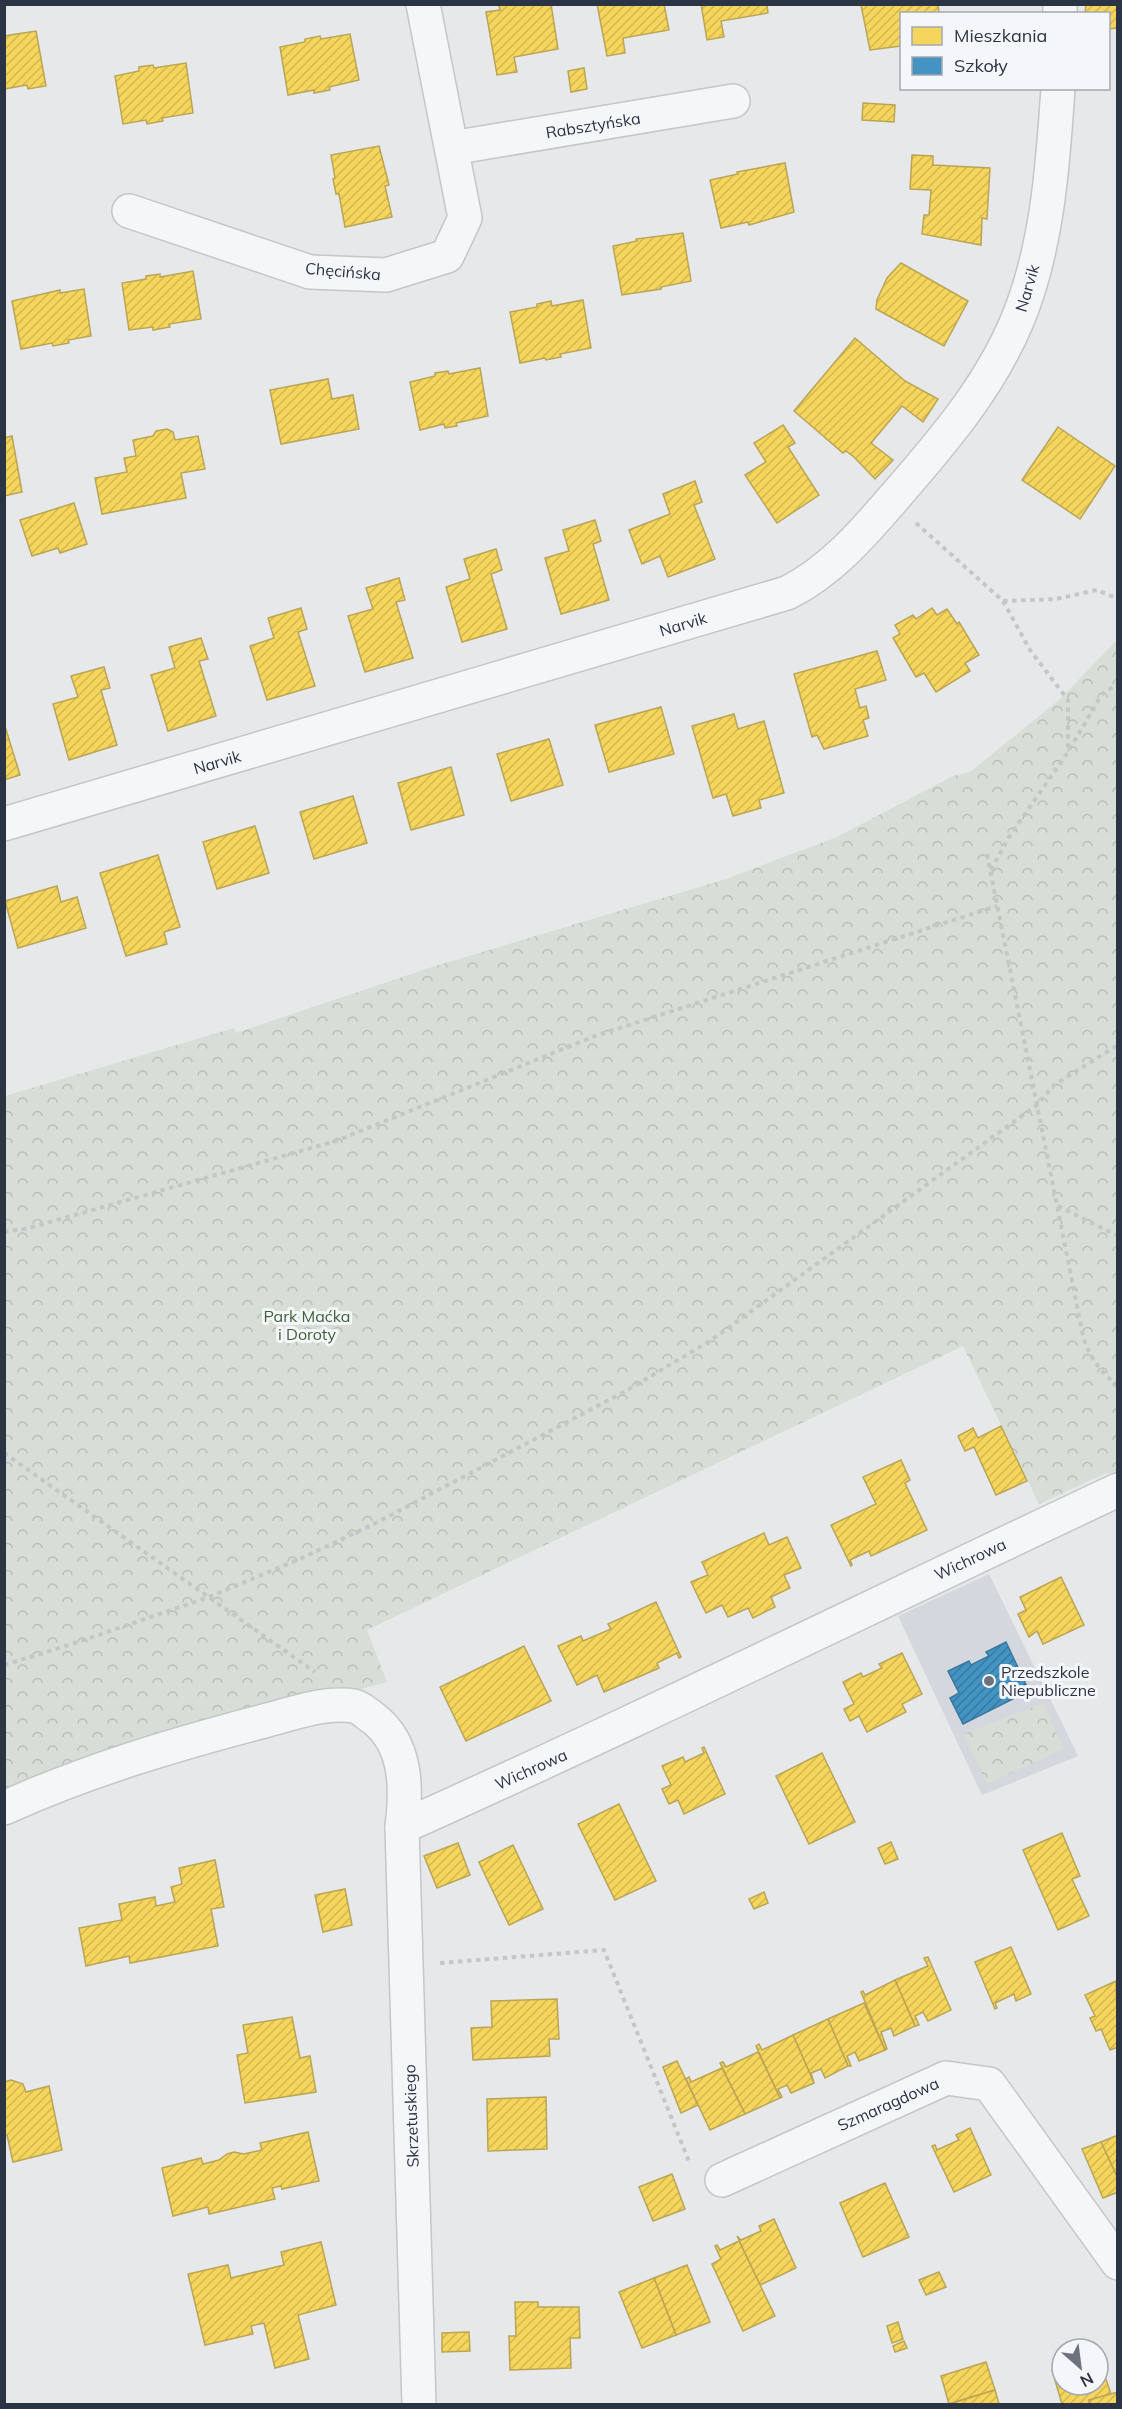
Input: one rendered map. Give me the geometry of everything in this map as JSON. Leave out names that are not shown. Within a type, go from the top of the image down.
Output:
[{"type":"street","name":"Chęcińska","points":[[129,211],[310,272],[387,275],[447,256],[465,218],[423,4]]},
{"type":"street","name":"Narvik","points":[[4,824],[788,593],[811,581],[834,562],[891,500],[967,409],[992,371],[1017,321],[1031,281],[1051,185],[1058,90]]},
{"type":"street","name":"Rabsztyńska","points":[[452,148],[733,101]]},
{"type":"street","name":"Wichrowa","points":[[402,1827],[583,1746],[785,1647],[1118,1490]]},
{"type":"street","points":[[4,1808],[114,1765],[201,1738],[325,1706],[356,1706],[384,1727],[399,1753],[406,1793],[402,1827]]},
{"type":"street","name":"Skrzetuskiego","points":[[402,1827],[419,2404]]},
{"type":"street","name":"Szmaragdowa","points":[[722,2180],[946,2078],[989,2084],[1118,2262]]},
{"type":"path","points":[[891,500],[1003,601],[1030,650],[1068,700],[1068,752]]},
{"type":"path","points":[[1003,601],[1056,599],[1097,590],[1118,599]]},
{"type":"path","points":[[990,871],[1009,837],[1068,752],[1102,694],[1118,684]]},
{"type":"path","points":[[987,854],[1086,1346],[1095,1365],[1118,1386]]},
{"type":"path","points":[[4,1232],[29,1228],[336,1141],[595,1036],[997,906]]},
{"type":"path","points":[[4,1665],[209,1597],[302,1558],[372,1525],[634,1387],[710,1341],[1037,1105],[1054,1085],[1118,1045]]},
{"type":"path","points":[[1058,1206],[1118,1236]]},
{"type":"path","points":[[4,1453],[316,1672]]},
{"type":"path","points":[[406,1966],[604,1950],[700,2189],[722,2180]]},
{"type":"shaded area","points":[[989,1574],[1078,1756],[982,1795],[898,1616]]},
{"type":"green space","name":"Park Maćka i Doroty","points":[[1117,640],[1117,1472],[1104,1474],[1039,1504],[963,1346],[367,1630],[387,1682],[114,1754],[5,1796],[5,1096],[234,1028],[236,1033],[429,968],[723,880],[837,837],[953,776],[970,772],[1059,700]]},
{"type":"green space","points":[[1043,1703],[1064,1749],[987,1784],[964,1734]]},
{"type":"building: Mieszkania","points":[[502,4],[551,4],[558,49],[514,57],[517,72],[497,75],[486,12],[500,10],[499,5]]},
{"type":"building: Mieszkania","points":[[597,4],[664,4],[669,30],[623,38],[625,53],[607,56]]},
{"type":"building: Mieszkania","points":[[701,4],[767,4],[768,13],[721,21],[724,37],[707,40]]},
{"type":"building: Mieszkania","points":[[858,4],[938,4],[939,12],[900,12],[900,46],[870,50],[861,5]]},
{"type":"building: Mieszkania","points":[[1086,4],[1118,4],[1118,28],[1110,29],[1110,12],[1085,12]]},
{"type":"building: Mieszkania","points":[[36,31],[46,86],[28,89],[27,85],[4,89],[4,36]]},
{"type":"building: Mieszkania","points":[[350,34],[359,80],[329,87],[330,90],[314,93],[314,90],[288,95],[280,47],[305,42],[305,39],[320,36],[321,39]]},
{"type":"building: Mieszkania","points":[[186,63],[193,113],[162,118],[163,121],[147,124],[146,120],[123,124],[115,76],[139,71],[139,67],[153,65],[154,68]]},
{"type":"building: Mieszkania","points":[[584,68],[587,89],[571,92],[568,71]]},
{"type":"building: Mieszkania","points":[[863,103],[895,105],[894,122],[862,120]]},
{"type":"building: Mieszkania","points":[[379,146],[389,185],[385,186],[392,217],[345,227],[339,194],[336,194],[333,179],[335,178],[331,155]]},
{"type":"building: Mieszkania","points":[[912,155],[933,156],[933,165],[990,168],[987,219],[982,218],[981,245],[922,234],[924,215],[929,215],[931,190],[910,189]]},
{"type":"building: Mieszkania","points":[[785,163],[794,212],[749,225],[748,222],[721,228],[710,180],[738,174],[737,172]]},
{"type":"building: Mieszkania","points":[[683,233],[691,281],[661,287],[661,289],[622,295],[613,246],[637,241],[636,239]]},
{"type":"building: Mieszkania","points":[[901,263],[968,301],[944,346],[876,309],[877,300],[887,278]]},
{"type":"building: Mieszkania","points":[[193,271],[201,319],[169,324],[170,327],[153,330],[153,327],[129,330],[122,283],[146,279],[146,276],[160,274],[160,277]]},
{"type":"building: Mieszkania","points":[[84,289],[91,336],[68,340],[69,343],[53,346],[52,343],[21,349],[12,301],[60,290],[60,293]]},
{"type":"building: Mieszkania","points":[[583,300],[591,348],[560,354],[561,357],[520,363],[510,312],[537,307],[537,304],[551,301],[552,306]]},
{"type":"building: Mieszkania","points":[[855,338],[905,381],[938,399],[923,422],[902,406],[871,443],[893,460],[875,479],[854,457],[846,451],[843,453],[794,411]]},
{"type":"building: Mieszkania","points":[[480,368],[488,416],[456,423],[457,426],[445,428],[444,424],[420,430],[410,382],[435,376],[435,373],[448,371],[449,374]]},
{"type":"building: Mieszkania","points":[[328,379],[332,399],[353,395],[359,429],[281,444],[270,390]]},
{"type":"building: Mieszkania","points":[[783,425],[795,443],[788,447],[819,495],[777,523],[745,475],[766,462],[754,443]]},
{"type":"building: Mieszkania","points":[[1058,427],[1115,466],[1080,519],[1022,480]]},
{"type":"building: Mieszkania","points":[[167,429],[173,432],[175,440],[198,436],[205,469],[181,473],[186,498],[102,514],[95,478],[127,472],[124,458],[136,456],[133,440],[153,436],[156,431]]},
{"type":"building: Mieszkania","points":[[12,436],[22,492],[4,496],[4,438]]},
{"type":"building: Mieszkania","points":[[695,481],[702,502],[694,505],[715,559],[668,577],[660,556],[642,564],[629,530],[670,514],[663,494]]},
{"type":"building: Mieszkania","points":[[74,503],[87,544],[60,553],[58,548],[32,556],[20,520]]},
{"type":"building: Mieszkania","points":[[595,520],[601,541],[593,544],[609,600],[561,614],[545,558],[569,551],[563,530]]},
{"type":"building: Mieszkania","points":[[496,549],[502,570],[491,574],[507,629],[462,642],[446,587],[470,579],[464,559]]},
{"type":"building: Mieszkania","points":[[399,578],[405,600],[396,602],[413,658],[365,672],[348,616],[373,609],[366,588]]},
{"type":"building: Mieszkania","points":[[301,608],[307,629],[298,632],[315,686],[267,700],[250,646],[274,638],[268,618]]},
{"type":"building: Mieszkania","points":[[932,608],[937,615],[947,609],[957,624],[959,622],[979,655],[965,663],[970,671],[936,692],[924,673],[916,677],[893,638],[900,634],[895,625],[913,615],[916,619]]},
{"type":"building: Mieszkania","points":[[201,638],[208,659],[199,661],[216,716],[168,731],[151,675],[175,668],[169,647]]},
{"type":"building: Mieszkania","points":[[877,651],[886,680],[855,689],[860,708],[866,706],[869,718],[863,720],[868,736],[824,749],[817,735],[812,737],[794,674]]},
{"type":"building: Mieszkania","points":[[104,667],[110,688],[101,690],[117,745],[69,760],[53,704],[78,697],[71,676]]},
{"type":"building: Mieszkania","points":[[661,707],[674,754],[609,772],[595,725]]},
{"type":"building: Mieszkania","points":[[734,714],[738,729],[764,721],[784,793],[759,800],[761,808],[733,816],[726,794],[713,798],[692,726]]},
{"type":"building: Mieszkania","points":[[4,723],[20,775],[4,780]]},
{"type":"building: Mieszkania","points":[[549,739],[563,785],[511,801],[497,754]]},
{"type":"building: Mieszkania","points":[[451,767],[464,815],[411,830],[398,783]]},
{"type":"building: Mieszkania","points":[[353,796],[367,843],[314,859],[300,812]]},
{"type":"building: Mieszkania","points":[[255,826],[269,873],[217,889],[203,842]]},
{"type":"building: Mieszkania","points":[[158,855],[180,927],[164,932],[167,944],[126,956],[100,873]]},
{"type":"building: Mieszkania","points":[[57,886],[61,902],[77,897],[86,928],[18,948],[5,901]]},
{"type":"building: Mieszkania","points":[[1001,1426],[1027,1481],[996,1495],[974,1447],[965,1451],[958,1436],[973,1428],[978,1438]]},
{"type":"building: Mieszkania","points":[[901,1460],[910,1480],[905,1483],[927,1530],[871,1556],[869,1551],[850,1560],[851,1566],[831,1525],[876,1504],[863,1477]]},
{"type":"building: Mieszkania","points":[[764,1533],[769,1545],[787,1537],[801,1568],[784,1575],[790,1588],[771,1597],[775,1607],[753,1618],[748,1608],[728,1617],[722,1605],[706,1613],[691,1582],[708,1575],[702,1562]]},
{"type":"building: Mieszkania","points":[[1061,1577],[1084,1625],[1043,1644],[1037,1631],[1029,1637],[1018,1614],[1026,1610],[1020,1597]]},
{"type":"building: Mieszkania","points":[[656,1602],[681,1657],[679,1658],[677,1653],[657,1663],[659,1668],[604,1692],[597,1675],[577,1685],[558,1646],[581,1636],[583,1641],[611,1629],[608,1624]]},
{"type":"building: Mieszkania","points":[[524,1646],[551,1701],[466,1741],[440,1687]]},
{"type":"building: Mieszkania","points":[[902,1653],[922,1694],[902,1704],[906,1712],[867,1732],[859,1716],[850,1721],[844,1709],[854,1704],[843,1682],[861,1673],[863,1677],[882,1668],[879,1664]]},
{"type":"building: Mieszkania","points":[[704,1747],[725,1794],[684,1814],[678,1800],[669,1804],[662,1789],[671,1785],[662,1766],[683,1757],[685,1762],[704,1753],[702,1748]]},
{"type":"building: Mieszkania","points":[[822,1753],[855,1822],[809,1844],[776,1776]]},
{"type":"building: Mieszkania","points":[[619,1804],[656,1881],[615,1900],[578,1824]]},
{"type":"building: Mieszkania","points":[[1062,1833],[1080,1876],[1072,1879],[1089,1916],[1058,1930],[1023,1850]]},
{"type":"building: Mieszkania","points":[[891,1842],[898,1859],[885,1864],[878,1848]]},
{"type":"building: Mieszkania","points":[[458,1843],[470,1875],[437,1888],[424,1856]]},
{"type":"building: Mieszkania","points":[[513,1845],[543,1909],[509,1925],[479,1862]]},
{"type":"building: Mieszkania","points":[[215,1860],[224,1907],[211,1909],[218,1946],[130,1963],[129,1956],[86,1966],[79,1928],[122,1920],[119,1904],[155,1897],[156,1906],[175,1902],[171,1887],[182,1884],[179,1868]]},
{"type":"building: Mieszkania","points":[[345,1889],[352,1925],[323,1932],[315,1895]]},
{"type":"building: Mieszkania","points":[[764,1892],[768,1903],[754,1909],[749,1899]]},
{"type":"building: Mieszkania","points":[[1011,1947],[1031,1994],[1016,2001],[1014,1994],[995,2003],[997,2008],[995,2009],[975,1962]]},
{"type":"building: Mieszkania","points":[[928,1957],[951,2010],[928,2021],[923,2012],[915,2016],[919,2025],[915,2026],[895,1980],[928,1966],[924,1958]]},
{"type":"building: Mieszkania","points":[[895,1980],[915,2026],[894,2036],[891,2028],[881,2032],[887,2049],[885,2050],[861,1992],[863,1991],[865,1995]]},
{"type":"building: Mieszkania","points":[[1116,1981],[1118,2047],[1110,2050],[1101,2029],[1096,2031],[1090,2018],[1095,2016],[1085,1995]]},
{"type":"building: Mieszkania","points":[[557,1999],[559,2039],[549,2039],[550,2056],[473,2060],[471,2028],[492,2027],[491,2001]]},
{"type":"building: Mieszkania","points":[[864,2003],[885,2050],[859,2061],[855,2052],[847,2056],[851,2066],[848,2066],[828,2019]]},
{"type":"building: Mieszkania","points":[[292,2017],[300,2058],[310,2056],[316,2092],[245,2103],[237,2055],[248,2053],[243,2025]]},
{"type":"building: Mieszkania","points":[[828,2019],[848,2066],[825,2078],[821,2069],[811,2073],[814,2083],[793,2035]]},
{"type":"building: Mieszkania","points":[[793,2035],[814,2083],[791,2093],[787,2085],[778,2089],[782,2097],[780,2098],[756,2046],[759,2044],[762,2050]]},
{"type":"building: Mieszkania","points":[[758,2052],[780,2098],[745,2114],[720,2063],[723,2062],[726,2067]]},
{"type":"building: Mieszkania","points":[[677,2061],[698,2105],[681,2113],[663,2067]]},
{"type":"building: Mieszkania","points":[[722,2068],[745,2114],[710,2130],[686,2079],[689,2077],[691,2082]]},
{"type":"building: Mieszkania","points":[[11,2080],[23,2084],[26,2092],[49,2086],[62,2150],[13,2162],[7,2135],[4,2136],[4,2082]]},
{"type":"building: Mieszkania","points":[[546,2097],[547,2149],[488,2151],[487,2099]]},
{"type":"building: Mieszkania","points":[[970,2128],[991,2175],[954,2192],[932,2146],[935,2145],[937,2150],[959,2140],[956,2135]]},
{"type":"building: Mieszkania","points":[[308,2132],[319,2181],[282,2189],[281,2186],[272,2188],[275,2199],[209,2214],[208,2207],[173,2216],[162,2168],[201,2158],[203,2164],[219,2160],[234,2152],[244,2154],[262,2150],[260,2143]]},
{"type":"building: Mieszkania","points":[[1118,2135],[1118,2179],[1101,2142]]},
{"type":"building: Mieszkania","points":[[1101,2142],[1118,2179],[1118,2192],[1103,2198],[1082,2149]]},
{"type":"building: Mieszkania","points":[[672,2174],[685,2209],[653,2221],[639,2187]]},
{"type":"building: Mieszkania","points":[[885,2183],[909,2237],[863,2257],[840,2203]]},
{"type":"building: Mieszkania","points":[[774,2219],[796,2268],[760,2285],[737,2236],[741,2240],[761,2231],[759,2226]]},
{"type":"building: Mieszkania","points":[[739,2241],[775,2316],[743,2331],[712,2264],[721,2259],[715,2246],[717,2245],[720,2250]]},
{"type":"building: Mieszkania","points":[[321,2242],[336,2305],[298,2315],[309,2359],[275,2368],[264,2323],[251,2326],[253,2334],[205,2345],[188,2274],[228,2265],[231,2278],[284,2265],[281,2252]]},
{"type":"building: Mieszkania","points":[[687,2265],[710,2322],[676,2335],[654,2278]]},
{"type":"building: Mieszkania","points":[[939,2272],[946,2287],[926,2295],[919,2280]]},
{"type":"building: Mieszkania","points":[[654,2278],[676,2335],[642,2348],[619,2292]]},
{"type":"building: Mieszkania","points":[[515,2302],[538,2302],[538,2307],[579,2307],[580,2338],[570,2338],[571,2368],[510,2370],[509,2336],[516,2336]]},
{"type":"building: Mieszkania","points":[[898,2322],[903,2339],[892,2343],[887,2326]]},
{"type":"building: Mieszkania","points":[[469,2332],[470,2351],[442,2352],[442,2333]]},
{"type":"building: Mieszkania","points":[[904,2341],[907,2348],[895,2352],[893,2346]]},
{"type":"building: Mieszkania","points":[[986,2362],[995,2390],[949,2404],[941,2376]]},
{"type":"building: Mieszkania","points":[[995,2390],[999,2404],[949,2404]]},
{"type":"building: Mieszkania","points":[[1118,2392],[1118,2404],[1090,2404],[1089,2400],[1110,2397],[1110,2394]]},
{"type":"building: Mieszkania","points":[[1060,2397],[1100,2397],[1089,2400],[1090,2404],[1062,2404]]},
{"type":"building: Szkoły","name":"Przedszkole Niepubliczne","points":[[1006,1642],[1029,1691],[963,1724],[950,1698],[959,1693],[948,1671],[969,1661],[971,1665],[989,1656],[986,1652]]},
{"type":"place","name":"Przedszkole Niepubliczne","points":[[989,1681]]}]
